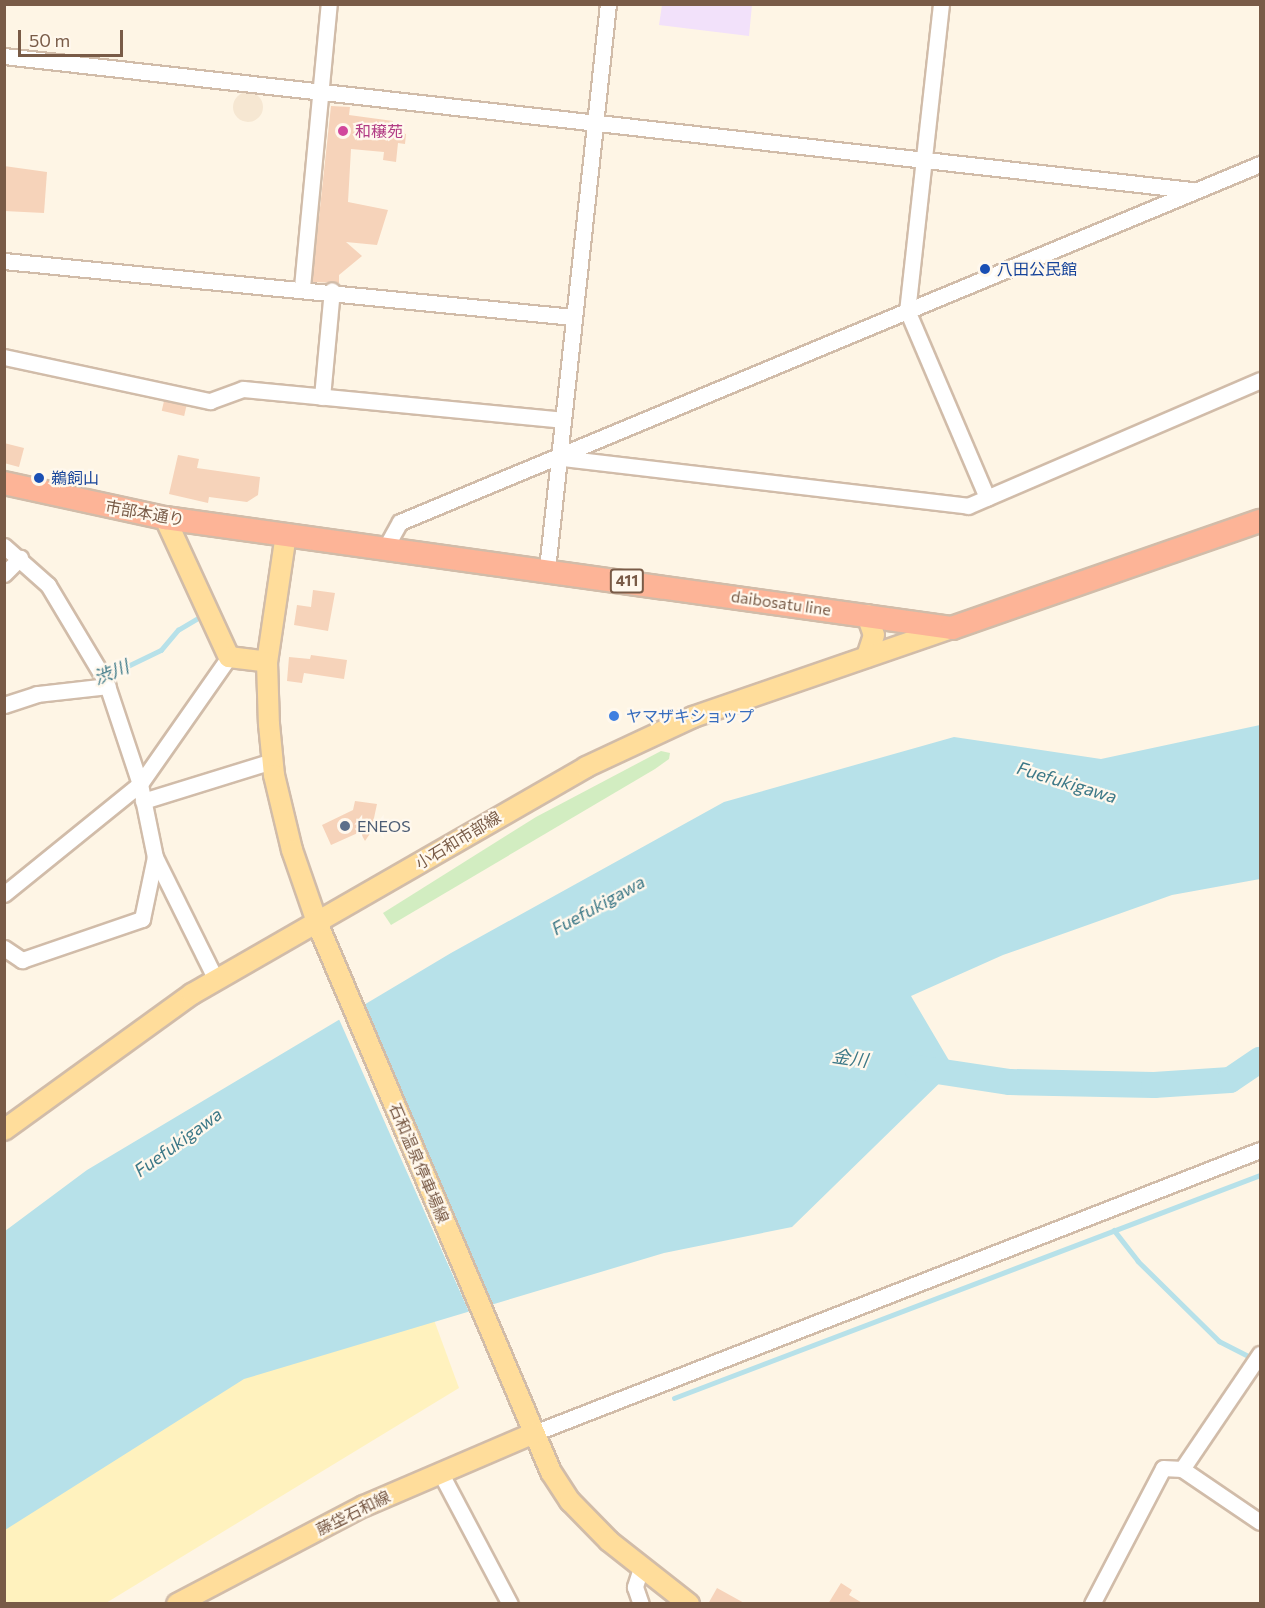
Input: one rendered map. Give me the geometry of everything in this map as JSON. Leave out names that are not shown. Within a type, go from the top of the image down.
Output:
[{"type":"highway","name":"市部本通り","points":[[4,483],[165,518],[286,534]]},
{"type":"highway","name":"daibosatu line","points":[[286,534],[387,545],[952,628],[1260,521]]},
{"type":"main road","points":[[165,518],[229,657],[267,662]]},
{"type":"main road","name":"石和温泉停車場線","points":[[286,534],[267,662],[272,761],[292,850],[318,924],[531,1428],[570,1501],[641,1568],[690,1604]]},
{"type":"main road","points":[[867,615],[874,635],[867,657]]},
{"type":"main road","name":"小石和市部線","points":[[4,1130],[216,980],[318,924],[586,767],[693,717],[952,628]]},
{"type":"main road","name":"藤垈石和線","points":[[177,1604],[441,1475],[531,1428]]},
{"type":"street","points":[[302,287],[329,4]]},
{"type":"street","points":[[547,569],[608,4]]},
{"type":"street","points":[[940,4],[926,158],[907,310],[987,498]]},
{"type":"street","points":[[4,56],[321,89],[1192,190]]},
{"type":"street","points":[[387,545],[400,522],[559,458],[1192,190],[1260,164]]},
{"type":"street","points":[[4,261],[302,287],[573,317]]},
{"type":"street","points":[[322,397],[332,290]]},
{"type":"street","points":[[4,357],[210,401],[243,389],[563,420]]},
{"type":"street","points":[[559,458],[968,506],[1260,380]]},
{"type":"street","points":[[4,546],[48,585],[104,679],[140,784],[156,857],[216,980]]},
{"type":"street","points":[[4,574],[20,558]]},
{"type":"street","points":[[4,894],[140,784],[229,657]]},
{"type":"street","points":[[4,705],[37,694],[104,679]]},
{"type":"street","points":[[143,801],[272,761]]},
{"type":"street","points":[[4,948],[22,960],[142,919],[156,857]]},
{"type":"street","points":[[531,1428],[1260,1150]]},
{"type":"street","points":[[1182,1469],[1258,1358]]},
{"type":"street","points":[[1092,1604],[1163,1468],[1182,1469],[1260,1522]]},
{"type":"street","points":[[441,1475],[510,1604]]},
{"type":"street","points":[[641,1568],[635,1587],[641,1604]]},
{"type":"shaded area","points":[[662,5],[752,5],[749,36],[659,25]]},
{"type":"shaded area","points":[[248,92],[259,96],[263,107],[259,118],[248,122],[237,118],[233,107],[237,96]]},
{"type":"green space","points":[[661,751],[670,753],[669,759],[655,769],[391,925],[383,913],[536,817]]},
{"type":"sand","points":[[354,1102],[459,1388],[106,1603],[5,1603],[4,1304]]},
{"type":"water","name":"Fuefukigawa","points":[[1260,725],[1260,879],[1172,895],[1003,955],[911,996],[954,1069],[792,1227],[664,1253],[244,1379],[5,1530],[5,1231],[87,1170],[451,953],[724,802],[954,737],[1101,759]]},
{"type":"pier","points":[[362,1002],[490,1308],[470,1314],[338,1017]]},
{"type":"building","points":[[331,106],[350,107],[349,115],[393,121],[392,131],[406,134],[405,144],[398,143],[396,162],[383,160],[384,152],[351,149],[348,202],[388,210],[377,245],[346,242],[362,256],[339,275],[339,283],[312,282]]},
{"type":"building","points":[[4,166],[47,172],[44,213],[4,211]]},
{"type":"building","points":[[164,401],[186,406],[184,416],[162,411]]},
{"type":"building","points":[[4,443],[24,448],[19,467],[4,463]]},
{"type":"building","points":[[178,455],[199,459],[197,468],[260,477],[258,495],[247,502],[209,497],[208,503],[169,494]]},
{"type":"building","points":[[313,590],[335,593],[328,631],[294,625],[297,605],[311,607]]},
{"type":"building","points":[[311,655],[347,660],[344,679],[304,673],[302,683],[287,681],[289,657],[310,659]]},
{"type":"building","points":[[355,801],[377,804],[371,832],[365,841],[360,832],[331,845],[322,825],[353,810]]},
{"type":"building","points":[[841,1583],[852,1590],[849,1595],[864,1604],[828,1604]]},
{"type":"building","points":[[717,1588],[746,1604],[708,1604]]},
{"type":"waterway","name":"渋川","points":[[105,677],[161,650],[178,630],[203,615]]},
{"type":"waterway","name":"金川","points":[[917,1068],[1010,1082],[1154,1085],[1230,1080],[1260,1060]]},
{"type":"waterway","points":[[674,1398],[1260,1175]]},
{"type":"waterway","points":[[1114,1230],[1138,1261],[1219,1341],[1253,1358]]},
{"type":"place","name":"和穣苑","points":[[343,131]]},
{"type":"place","name":"八田公民館","points":[[985,269]]},
{"type":"place","name":"鵜飼山","points":[[39,478]]},
{"type":"place","name":"ヤマザキショップ","points":[[614,716]]},
{"type":"place","name":"ENEOS","points":[[345,826]]}]
